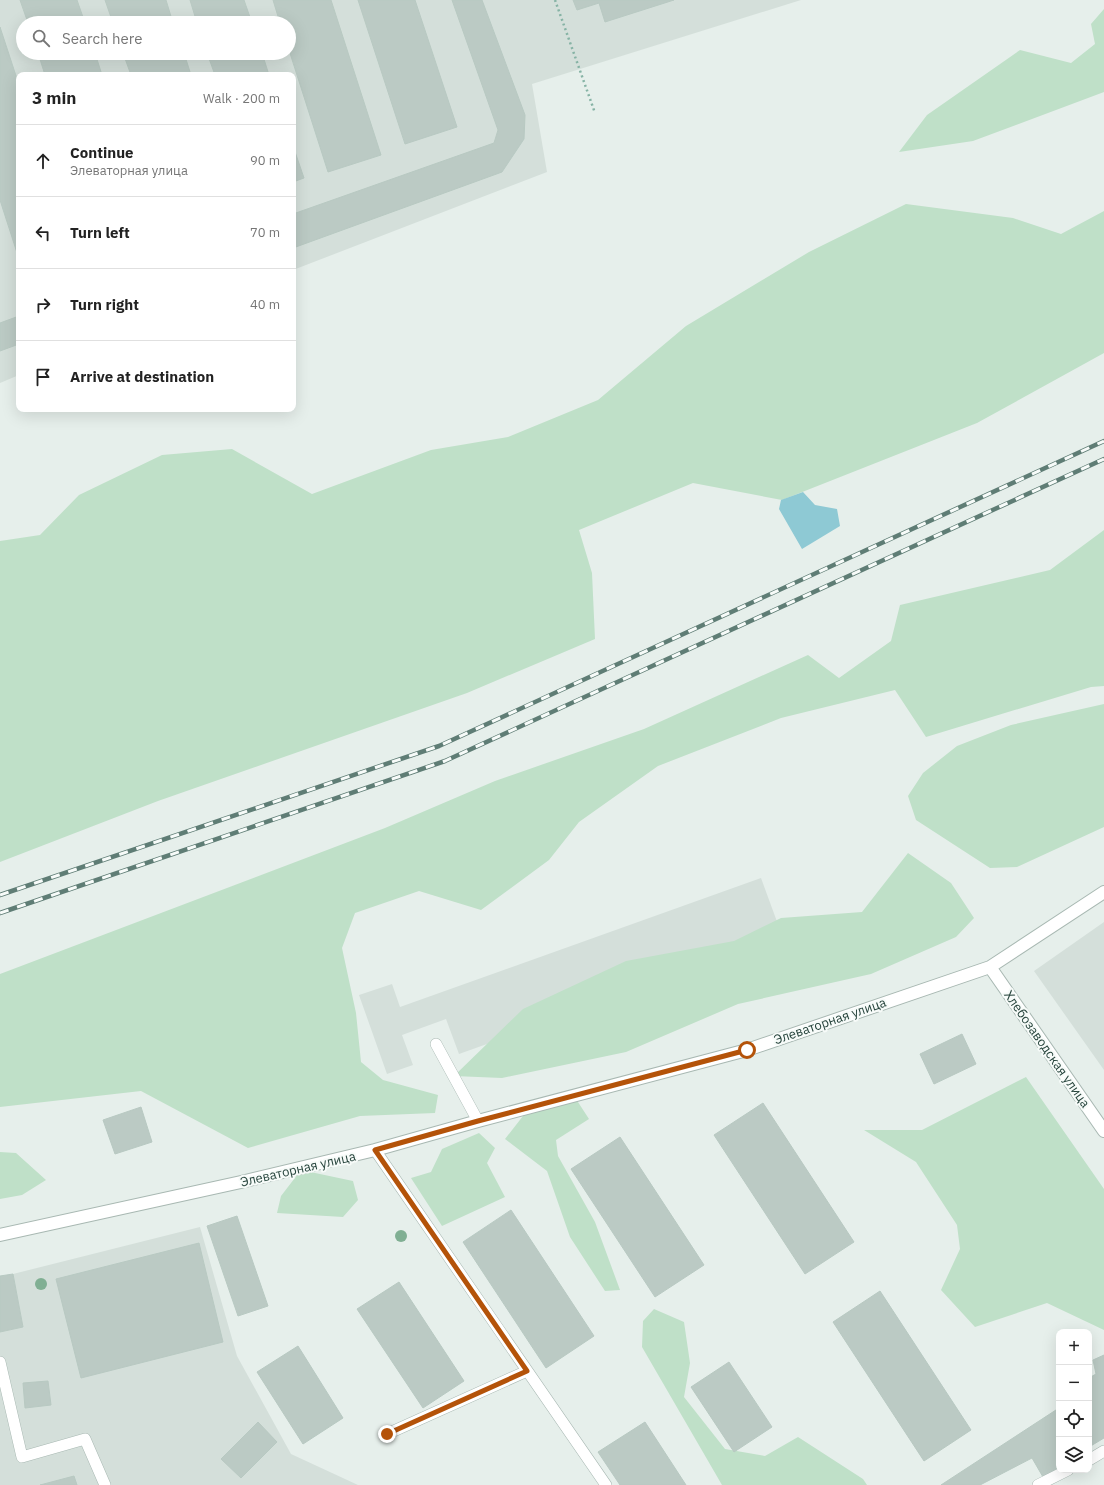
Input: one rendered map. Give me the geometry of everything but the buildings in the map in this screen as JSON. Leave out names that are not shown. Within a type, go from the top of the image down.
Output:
[{"type":"street","name":"Элеваторная улица","points":[[0,1236],[241,1182],[375,1150],[478,1121],[747,1050],[990,967],[1104,892]]},
{"type":"street","name":"Хлебозаводская улица","points":[[990,967],[1104,1131]]},
{"type":"lane","points":[[436,1044],[478,1121]]},
{"type":"lane","points":[[375,1150],[606,1485]]},
{"type":"lane","points":[[0,1362],[22,1457],[85,1439],[105,1485]]},
{"type":"lane","points":[[387,1434],[527,1371]]},
{"type":"lane","points":[[1092,1458],[1104,1451]]},
{"type":"lane","points":[[1038,1485],[1062,1473]]},
{"type":"path","points":[[555,0],[595,113]]},
{"type":"shaded area","points":[[0,0],[801,0],[532,84],[547,172],[296,269],[296,72],[16,72],[16,376],[0,383]]},
{"type":"shaded area","points":[[761,878],[783,938],[459,1054],[446,1019],[402,1035],[413,1065],[387,1074],[359,995],[392,984],[400,1007]]},
{"type":"shaded area","points":[[1104,922],[1104,1070],[1034,971]]},
{"type":"shaded area","points":[[200,1227],[237,1356],[291,1454],[358,1485],[0,1485],[0,1332],[23,1327],[13,1274]]},
{"type":"green space","points":[[1104,9],[1104,92],[973,141],[899,152],[927,115],[1020,50],[1071,63],[1095,44],[1091,24]]},
{"type":"green space","points":[[906,204],[1013,218],[1061,234],[1104,211],[1104,353],[977,423],[782,500],[693,483],[579,530],[592,573],[595,639],[467,693],[158,801],[0,862],[0,541],[40,535],[79,495],[162,455],[232,449],[312,494],[431,450],[508,437],[598,400],[686,326],[809,252]]},
{"type":"green space","points":[[1104,530],[1104,686],[1091,687],[926,737],[895,690],[781,718],[658,766],[579,822],[549,860],[481,910],[419,891],[355,913],[342,948],[356,1013],[361,1062],[383,1080],[438,1095],[435,1113],[360,1116],[248,1148],[141,1091],[0,1107],[0,974],[385,828],[495,781],[644,729],[808,655],[839,678],[891,641],[900,605],[1050,570]]},
{"type":"green space","points":[[1104,704],[1104,827],[1017,867],[990,868],[916,820],[908,796],[923,773],[957,746],[1011,725]]},
{"type":"green space","points":[[908,853],[951,883],[974,918],[956,937],[871,974],[738,1004],[626,1052],[502,1078],[454,1076],[523,1009],[626,961],[734,941],[781,918],[862,912]]},
{"type":"green space","points":[[1026,1077],[1104,1189],[1104,1330],[1047,1303],[975,1327],[941,1290],[960,1249],[957,1225],[916,1162],[864,1130],[922,1130]]},
{"type":"green space","points":[[576,1099],[589,1119],[556,1140],[558,1156],[595,1222],[620,1290],[605,1291],[570,1237],[547,1171],[505,1139],[523,1116]]},
{"type":"green space","points":[[479,1133],[495,1148],[487,1163],[505,1197],[442,1226],[411,1178],[431,1172],[442,1149]]},
{"type":"green space","points":[[0,1152],[16,1153],[46,1180],[22,1195],[0,1199]]},
{"type":"green space","points":[[301,1170],[353,1181],[358,1200],[343,1217],[277,1213],[281,1196]]},
{"type":"green space","points":[[654,1309],[684,1322],[690,1363],[684,1397],[725,1449],[765,1456],[798,1437],[863,1479],[867,1485],[722,1485],[642,1347],[643,1321]]},
{"type":"water","points":[[803,492],[815,505],[837,509],[840,526],[802,549],[779,509],[781,500]]},
{"type":"railway","points":[[0,895],[439,746],[1104,441]]},
{"type":"railway","points":[[0,913],[445,761],[1104,459]]},
{"type":"route","points":[[387,1434],[527,1371],[375,1150],[478,1121],[747,1050]]}]
